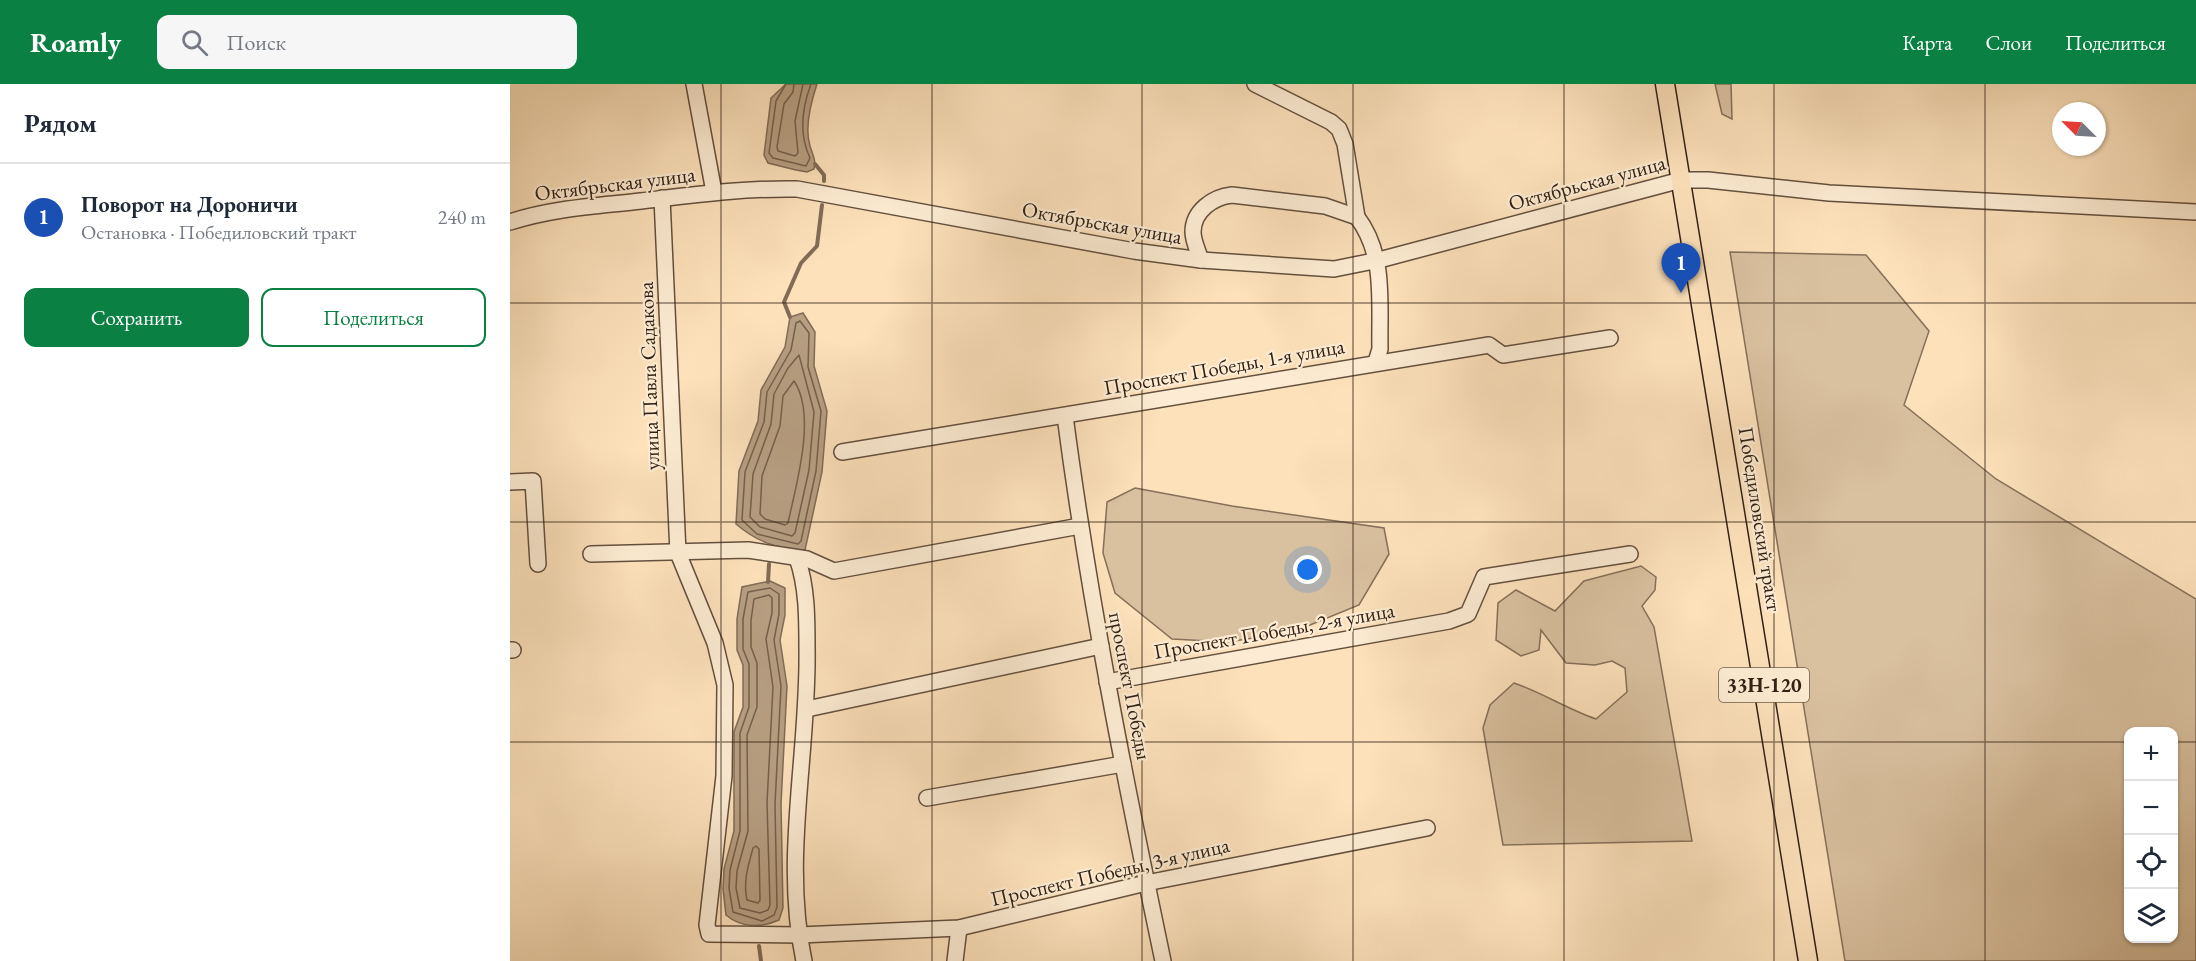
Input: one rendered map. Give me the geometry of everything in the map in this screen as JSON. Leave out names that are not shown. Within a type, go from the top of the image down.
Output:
[{"type":"main road","name":"Победиловский тракт","points":[[1665,84],[1808,961]]},
{"type":"street","points":[[694,84],[714,192]]},
{"type":"street","points":[[1255,84],[1339,129],[1345,144],[1357,217],[1364,227],[1378,260],[1380,349],[1376,362]]},
{"type":"street","name":"Октябрьская улица","points":[[510,222],[541,212],[714,192],[758,188],[797,189],[1134,251],[1201,260],[1334,269],[1378,260],[1681,180],[1708,180],[1829,193],[2196,212]]},
{"type":"street","points":[[1201,260],[1193,232],[1194,225],[1202,210],[1217,196],[1232,195],[1324,207],[1357,217]]},
{"type":"street","name":"улица Павла Садакова","points":[[662,198],[678,553],[715,643],[724,685],[724,776],[707,925],[709,934],[800,935]]},
{"type":"street","name":"Проспект Победы, 1-я улица","points":[[842,452],[1489,345],[1503,355],[1610,338]]},
{"type":"street","name":"проспект Победы","points":[[1065,416],[1080,526],[1107,682],[1163,961]]},
{"type":"street","points":[[510,482],[533,482],[538,564]]},
{"type":"street","points":[[591,554],[678,553],[727,548],[797,558],[820,563],[834,571],[1080,526]]},
{"type":"street","name":"Проспект Победы, 2-я улица","points":[[1107,682],[1449,621],[1468,614],[1484,577],[1630,554]]},
{"type":"street","points":[[797,558],[807,620],[807,709],[794,876],[804,961]]},
{"type":"street","points":[[807,709],[1101,646]]},
{"type":"street","points":[[927,798],[1123,764]]},
{"type":"street","name":"Проспект Победы, 3-я улица","points":[[800,935],[958,928],[1146,883],[1427,828]]},
{"type":"street","points":[[955,961],[958,928]]},
{"type":"shaded area","points":[[1715,84],[1731,84],[1732,119],[1722,114]]},
{"type":"shaded area","points":[[1730,252],[1866,255],[1929,331],[1904,405],[1996,479],[2196,599],[2196,961],[1845,961]]},
{"type":"shaded area","points":[[1135,488],[1232,506],[1384,528],[1389,554],[1359,605],[1293,632],[1227,642],[1172,639],[1115,593],[1103,553],[1107,502]]},
{"type":"shaded area","points":[[1641,566],[1656,577],[1655,590],[1642,606],[1654,627],[1692,841],[1503,845],[1483,728],[1490,705],[1514,683],[1596,719],[1627,692],[1625,668],[1612,661],[1595,665],[1566,663],[1541,630],[1539,650],[1521,656],[1496,640],[1498,603],[1516,590],[1555,611],[1584,581]]},
{"type":"water","points":[[786,84],[817,84],[808,123],[808,139],[815,166],[807,172],[768,163],[764,155],[771,98]]},
{"type":"water","points":[[803,313],[815,332],[814,366],[827,411],[822,472],[805,550],[768,543],[752,536],[736,524],[739,471],[758,421],[761,390],[785,347],[790,317]]},
{"type":"water","points":[[770,581],[785,588],[785,615],[780,640],[787,686],[781,804],[783,908],[779,920],[752,925],[738,922],[726,915],[723,889],[724,869],[734,831],[734,732],[743,707],[743,665],[737,650],[737,619],[742,587]]},
{"type":"waterway","points":[[815,164],[824,175],[824,181]]},
{"type":"waterway","points":[[790,317],[784,302],[801,263],[817,246],[822,205]]},
{"type":"waterway","points":[[768,582],[769,564]]},
{"type":"waterway","points":[[759,946],[761,961]]},
{"type":"place","name":"Поворот на Дороничи","points":[[1681,293]]}]
